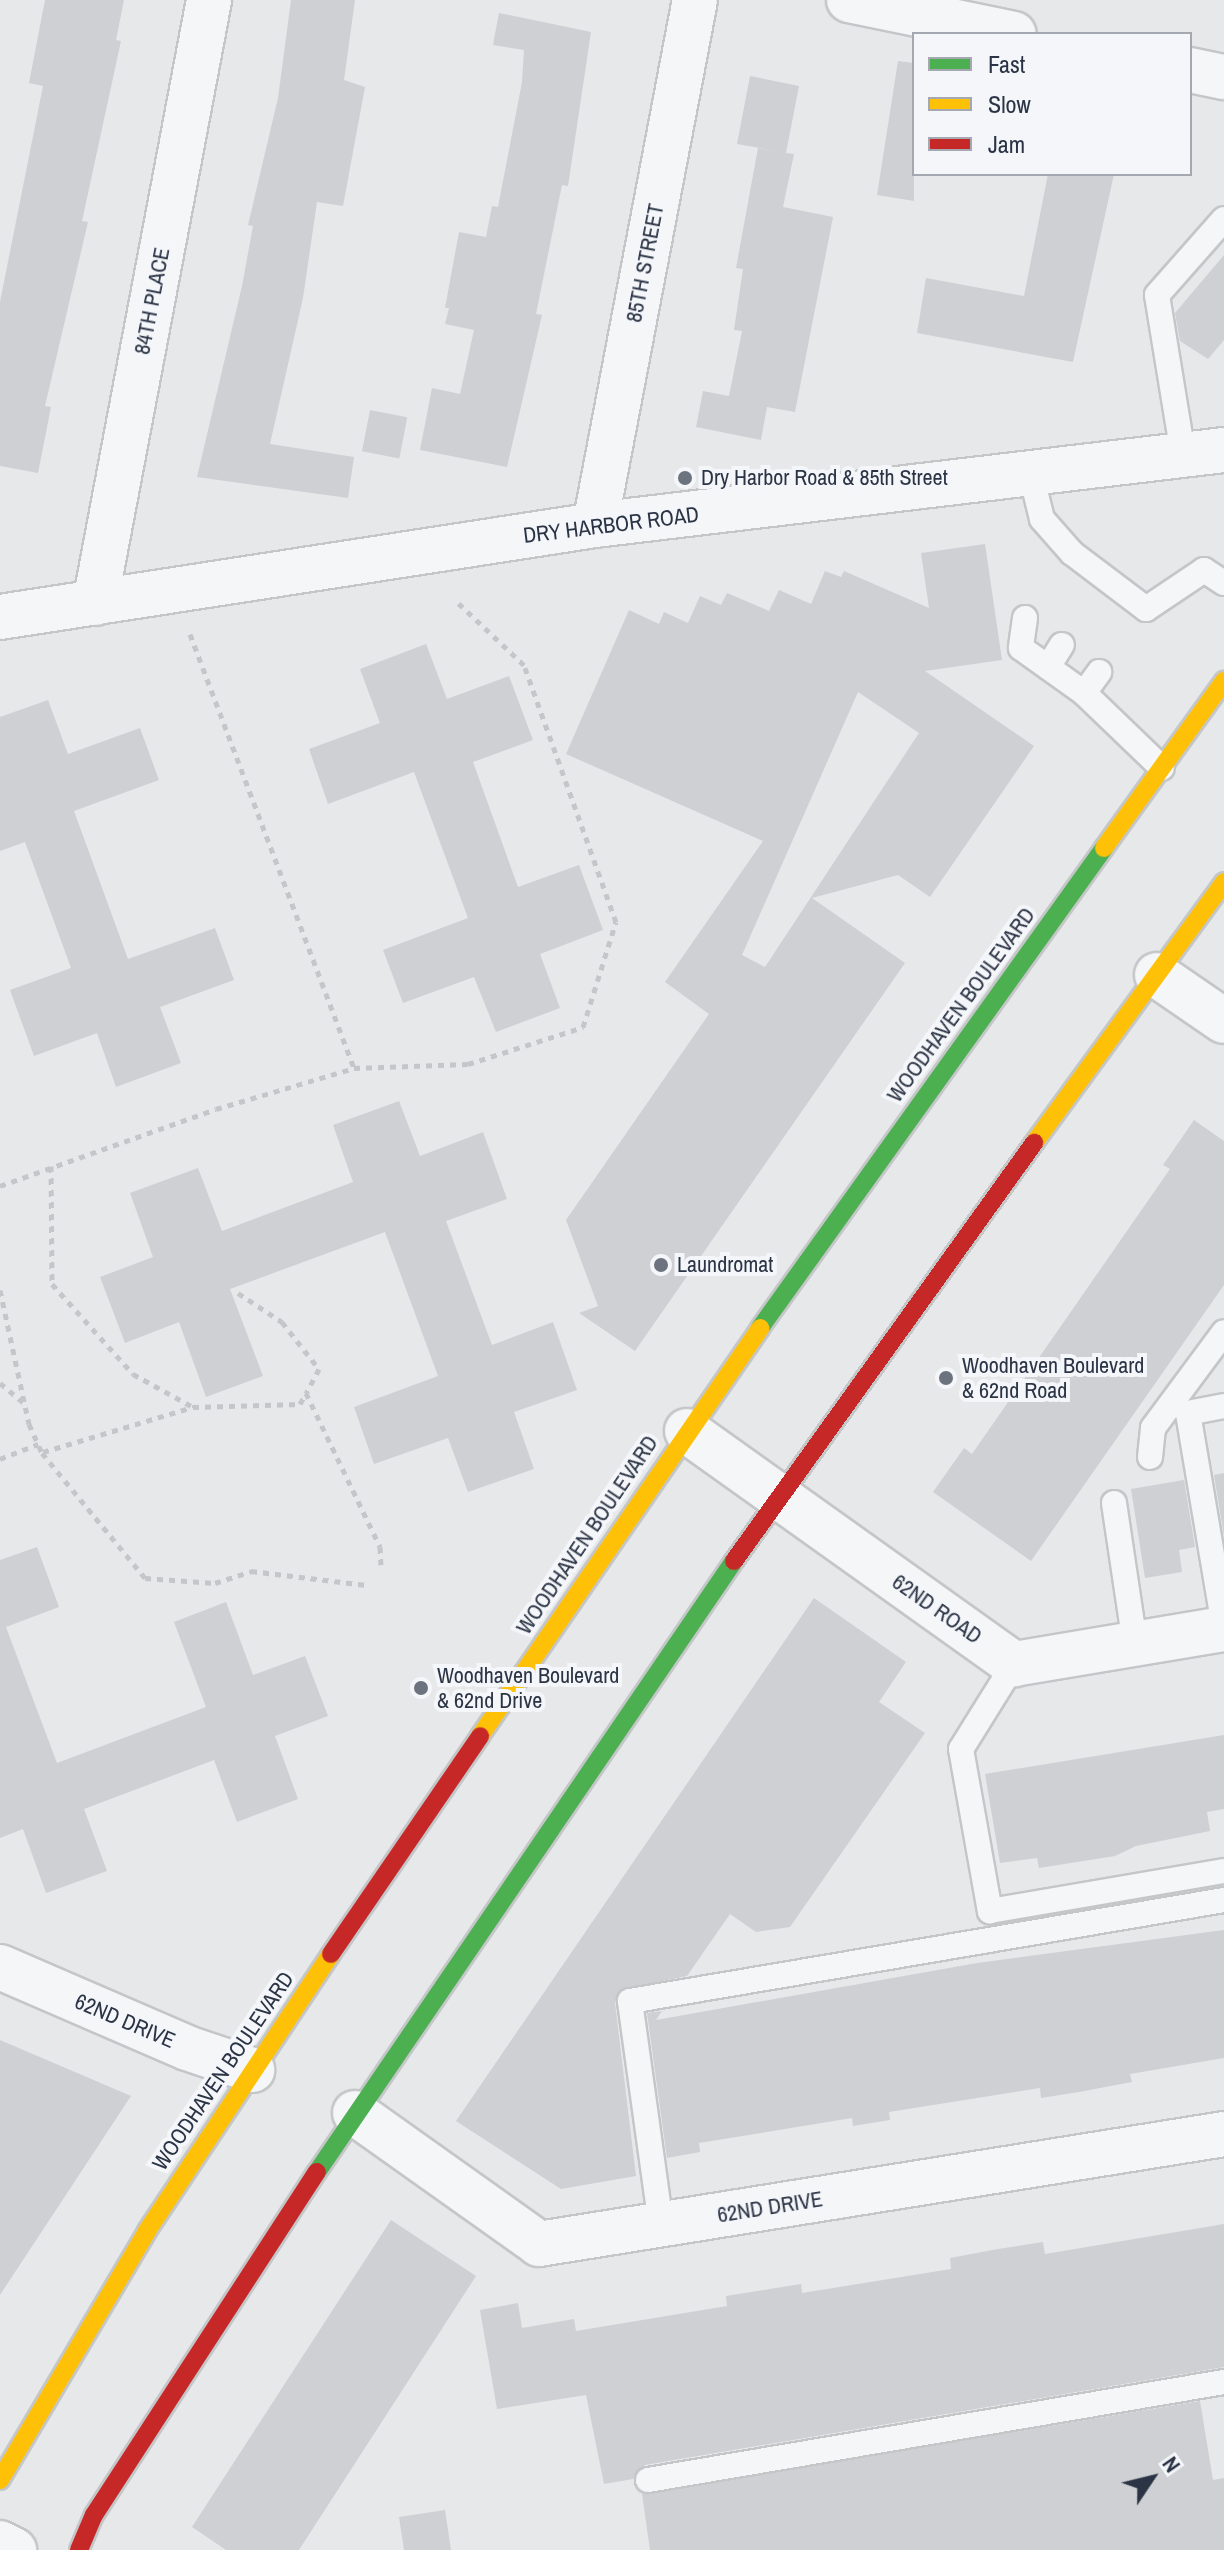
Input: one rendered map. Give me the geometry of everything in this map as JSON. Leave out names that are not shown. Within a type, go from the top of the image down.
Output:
[{"type":"main road","name":"WOODHAVEN BOULEVARD","points":[[0,2480],[147,2231],[252,2070],[687,1431],[1224,681]]},
{"type":"main road","points":[[79,2550],[94,2515],[355,2113],[779,1495],[1224,882]]},
{"type":"street","name":"84TH PLACE","points":[[95,603],[209,0]]},
{"type":"street","name":"85TH STREET","points":[[595,525],[695,0]]},
{"type":"street","points":[[849,0],[1004,32]]},
{"type":"street","points":[[1192,70],[1224,77]]},
{"type":"street","name":"DRY HARBOR ROAD","points":[[0,617],[595,525],[1203,452]]},
{"type":"street","points":[[1157,975],[1224,1021]]},
{"type":"street","name":"62ND ROAD","points":[[687,1431],[1014,1664]]},
{"type":"street","points":[[1014,1664],[1224,1628]]},
{"type":"street","name":"62ND DRIVE","points":[[0,1967],[187,2048],[252,2070]]},
{"type":"street","name":"62ND DRIVE","points":[[355,2113],[539,2244],[1224,2134]]},
{"type":"street","points":[[0,2543],[14,2550]]},
{"type":"lane","points":[[1203,452],[1157,295],[1224,219]]},
{"type":"lane","points":[[1031,474],[1042,519],[1067,561],[1141,616],[1204,570],[1224,583]]},
{"type":"lane","points":[[1025,618],[1021,648],[1084,693],[1162,768]]},
{"type":"lane","points":[[1048,667],[1062,645]]},
{"type":"lane","points":[[1084,693],[1099,672]]},
{"type":"lane","points":[[1150,1457],[1153,1428],[1224,1332]]},
{"type":"lane","points":[[1224,1406],[1188,1413],[1224,1628]]},
{"type":"lane","points":[[1114,1503],[1135,1644]]},
{"type":"lane","points":[[1014,1664],[961,1749],[990,1911],[1224,1871]]},
{"type":"lane","points":[[661,2225],[630,2001],[1224,1900]]},
{"type":"lane","points":[[648,2480],[1224,2382]]},
{"type":"path","points":[[0,1186],[51,1166],[354,1068],[468,1064],[583,1027],[616,922],[524,665],[454,599]]},
{"type":"path","points":[[190,634],[354,1068]]},
{"type":"path","points":[[51,1166],[52,1284],[133,1374],[193,1407]]},
{"type":"path","points":[[0,1290],[25,1404],[42,1453],[145,1578],[215,1583],[251,1571],[366,1585]]},
{"type":"path","points":[[42,1453],[193,1407],[300,1404],[319,1369],[282,1322],[238,1293]]},
{"type":"path","points":[[0,1383],[25,1404]]},
{"type":"path","points":[[306,1393],[380,1547],[381,1565]]},
{"type":"path","points":[[0,1459],[38,1444]]},
{"type":"building","points":[[45,0],[124,0],[116,40],[121,41],[82,221],[88,222],[45,406],[51,407],[38,473],[0,466],[0,302],[43,86],[29,83]]},
{"type":"building","points":[[291,0],[355,0],[344,80],[365,87],[343,206],[317,202],[303,298],[270,444],[354,457],[348,498],[197,477],[242,286],[253,226],[248,225],[278,98]]},
{"type":"building","points":[[499,13],[591,32],[568,186],[562,185],[536,314],[542,315],[507,467],[420,450],[432,388],[460,394],[474,330],[445,324],[449,308],[445,308],[459,232],[486,237],[492,206],[498,207],[522,82],[524,50],[493,45]]},
{"type":"building","points":[[898,61],[912,63],[914,201],[877,195]]},
{"type":"building","points":[[750,76],[799,86],[786,153],[794,154],[783,207],[833,217],[795,412],[767,407],[761,440],[696,427],[703,391],[729,396],[742,331],[734,330],[743,269],[736,268],[758,148],[782,152],[737,144]]},
{"type":"building","points":[[1048,176],[1114,176],[1073,362],[917,333],[926,278],[1024,296]]},
{"type":"building","points":[[1224,255],[1224,340],[1208,359],[1180,341],[1175,313]]},
{"type":"building","points":[[370,410],[407,417],[399,458],[362,451]]},
{"type":"building","points":[[985,544],[1002,660],[925,671],[1034,746],[930,897],[898,875],[812,898],[905,963],[635,1351],[579,1313],[598,1306],[566,1220],[709,1014],[665,982],[763,841],[566,754],[629,610],[659,624],[664,612],[688,623],[700,596],[721,605],[727,593],[769,611],[779,590],[811,604],[825,571],[841,577],[844,571],[929,608],[921,553]],"holes":[[[858,692],[919,733],[765,967],[742,955]]]},
{"type":"building","points":[[426,644],[447,699],[509,676],[533,740],[473,762],[518,887],[579,865],[603,930],[540,954],[560,1008],[496,1032],[474,977],[403,1003],[383,950],[468,918],[414,772],[328,804],[309,749],[380,723],[360,669]]},
{"type":"building","points":[[48,700],[68,754],[140,728],[159,780],[74,811],[128,959],[215,928],[234,980],[160,1007],[181,1063],[116,1087],[97,1033],[34,1056],[10,990],[71,968],[25,842],[0,851],[0,717]]},
{"type":"building","points":[[399,1101],[420,1156],[483,1132],[507,1199],[446,1221],[492,1345],[553,1322],[577,1390],[514,1412],[534,1469],[468,1492],[448,1438],[374,1464],[354,1407],[438,1376],[385,1232],[230,1289],[263,1376],[206,1397],[179,1322],[125,1343],[100,1277],[153,1257],[130,1193],[198,1168],[222,1231],[353,1182],[333,1125]]},
{"type":"building","points":[[1194,1120],[1224,1141],[1224,1285],[1031,1561],[933,1492],[964,1448],[972,1454],[1170,1169],[1163,1165]]},
{"type":"building","points":[[1224,1473],[1224,1536],[1214,1475]]},
{"type":"building","points":[[1184,1480],[1195,1547],[1179,1550],[1182,1572],[1145,1578],[1131,1489]]},
{"type":"building","points":[[37,1547],[59,1607],[6,1627],[57,1763],[206,1707],[174,1622],[226,1602],[253,1675],[305,1656],[328,1716],[275,1736],[298,1799],[237,1822],[214,1760],[84,1809],[107,1871],[46,1893],[23,1829],[0,1838],[0,1560]]},
{"type":"building","points":[[814,1598],[906,1662],[879,1702],[925,1733],[790,1927],[756,1932],[730,1914],[687,1976],[620,1990],[615,2003],[636,2176],[561,2189],[456,2121]]},
{"type":"building","points":[[1224,1735],[1224,1809],[1207,1812],[1210,1831],[1136,1846],[1115,1856],[1039,1868],[1037,1858],[1000,1863],[985,1774]]},
{"type":"building","points":[[1224,1930],[1224,2058],[1130,2074],[1132,2082],[1079,2092],[1041,2098],[1040,2088],[889,2112],[890,2120],[853,2126],[852,2118],[699,2143],[700,2152],[667,2158],[647,2013],[662,2011],[656,2020],[977,1963]]},
{"type":"building","points":[[0,2040],[131,2096],[0,2295]]},
{"type":"building","points":[[391,2220],[476,2276],[299,2550],[226,2550],[192,2527]]},
{"type":"building","points":[[1224,2224],[1224,2367],[645,2465],[633,2479],[604,2484],[586,2395],[497,2409],[480,2310],[518,2303],[522,2328],[574,2319],[576,2331],[727,2306],[726,2296],[801,2284],[802,2293],[951,2269],[950,2258],[998,2249],[1043,2242],[1045,2254]]},
{"type":"building","points":[[1200,2401],[1213,2480],[1224,2478],[1224,2550],[650,2550],[642,2494]]},
{"type":"building","points":[[445,2510],[451,2550],[404,2550],[399,2517]]},
{"type":"traffic: fast","points":[[760,1328],[1104,848]]},
{"type":"traffic: fast","points":[[317,2172],[734,1561]]},
{"type":"traffic: slow","points":[[1104,848],[1224,681]]},
{"type":"traffic: slow","points":[[1034,1143],[1224,882]]},
{"type":"traffic: slow","points":[[480,1736],[760,1328]]},
{"type":"traffic: slow","points":[[0,2480],[147,2231],[331,1954]]},
{"type":"traffic: jam","points":[[734,1561],[1034,1143]]},
{"type":"traffic: jam","points":[[331,1954],[480,1736]]},
{"type":"traffic: jam","points":[[79,2550],[94,2515],[317,2172]]},
{"type":"place","name":"Dry Harbor Road & 85th Street","points":[[685,478]]},
{"type":"place","name":"Laundromat","points":[[661,1265]]},
{"type":"place","name":"Woodhaven Boulevard & 62nd Road","points":[[946,1378]]},
{"type":"place","name":"Woodhaven Boulevard & 62nd Drive","points":[[421,1688]]}]
